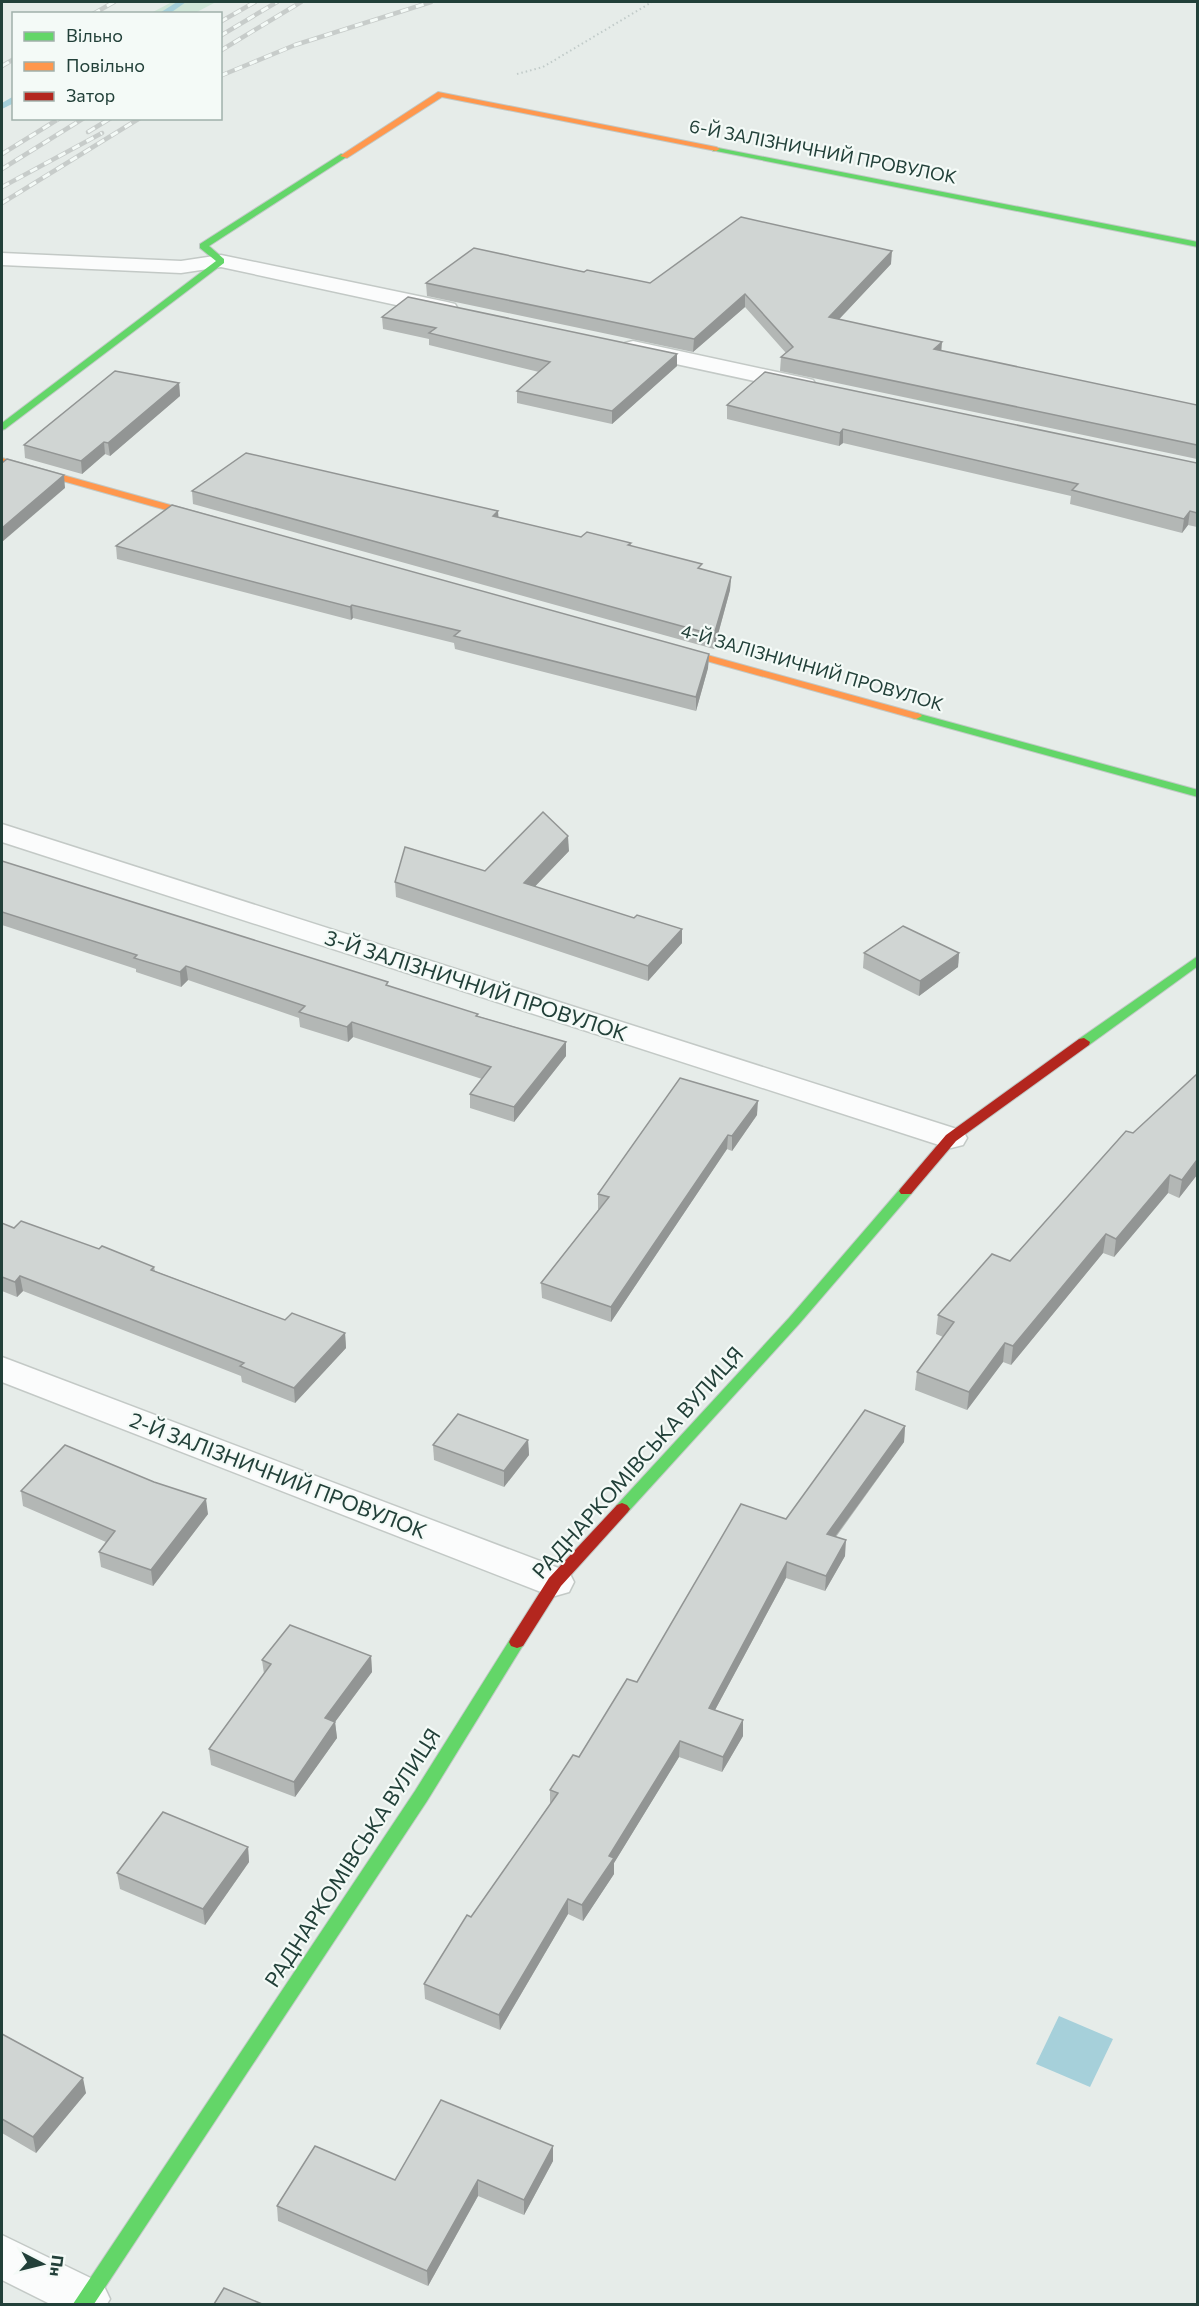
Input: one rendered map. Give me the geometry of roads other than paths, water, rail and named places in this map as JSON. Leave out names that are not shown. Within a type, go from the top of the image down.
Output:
[{"type":"street","name":"6-Й ЗАЛІЗНИЧНИЙ ПРОВУЛОК","points":[[221,261],[203,246],[441,94],[1197,244]]},
{"type":"street","points":[[2,259],[181,267],[221,261],[465,312]]},
{"type":"street","points":[[2,428],[221,261]]},
{"type":"street","points":[[616,345],[825,389]]},
{"type":"street","points":[[2,461],[231,525]]},
{"type":"street","name":"4-Й ЗАЛІЗНИЧНИЙ ПРОВУЛОК","points":[[645,640],[1197,794]]},
{"type":"street","name":"3-Й ЗАЛІЗНИЧНИЙ ПРОВУЛОК","points":[[2,833],[951,1138]]},
{"type":"street","name":"РАДНАРКОМІВСЬКА ВУЛИЦЯ","points":[[85,2302],[421,1796],[555,1582],[794,1321],[951,1138],[1197,960]]},
{"type":"street","name":"2-Й ЗАЛІЗНИЧНИЙ ПРОВУЛОК","points":[[2,1369],[555,1582]]},
{"type":"street","points":[[2,2256],[85,2302]]},
{"type":"water","points":[[1059,2016],[1113,2039],[1090,2087],[1036,2064]]},
{"type":"waterway","points":[[165,12],[182,2]]},
{"type":"waterway","points":[[2,106],[12,100]]},
{"type":"railway","points":[[96,12],[114,2]]},
{"type":"railway","points":[[222,21],[255,2]]},
{"type":"railway","points":[[222,35],[277,2]]},
{"type":"railway","points":[[222,50],[301,2]]},
{"type":"railway","points":[[222,75],[295,45],[431,2]]},
{"type":"railway","points":[[2,66],[12,60]]},
{"type":"railway","points":[[2,154],[57,120]]},
{"type":"railway","points":[[2,169],[81,120]]},
{"type":"railway","points":[[88,132],[108,120]]},
{"type":"railway","points":[[2,203],[137,120]]},
{"type":"railway","points":[[2,187],[102,133]]}]
